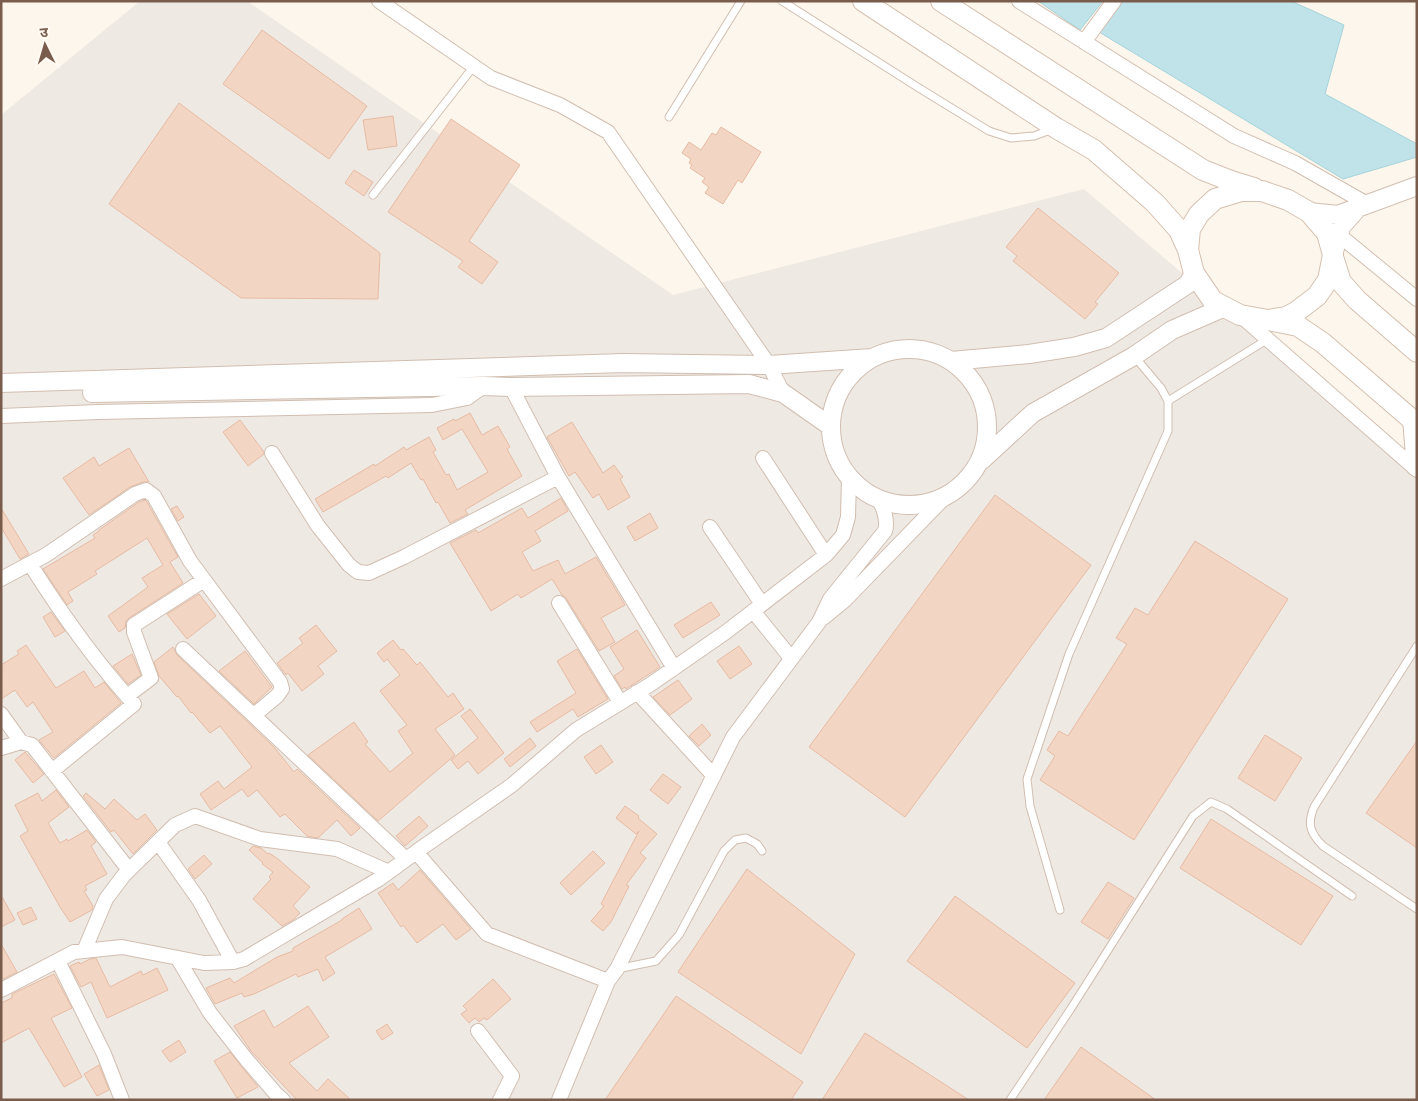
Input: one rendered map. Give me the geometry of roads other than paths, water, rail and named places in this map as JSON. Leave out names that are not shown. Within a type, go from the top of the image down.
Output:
[{"type":"main road","points":[[863,1],[1056,128],[1094,150],[1155,203],[1179,230],[1188,250],[1194,273],[1214,301],[1268,330],[1298,326],[1322,343],[1414,422]]},
{"type":"main road","points":[[941,1],[1203,170],[1231,182],[1288,200],[1309,212],[1327,233],[1341,282],[1357,300],[1417,352]]},
{"type":"main road","points":[[1188,250],[1190,229],[1199,214],[1215,200],[1241,191],[1262,191]]},
{"type":"main road","points":[[1268,330],[1317,296],[1328,280],[1333,255]]},
{"type":"street","points":[[379,1],[491,78],[560,105],[608,132],[769,365],[783,393]]},
{"type":"street","points":[[1019,1],[1234,136],[1295,163],[1363,207]]},
{"type":"street","points":[[1084,42],[1114,1]]},
{"type":"street","points":[[1309,212],[1338,215],[1417,186]]},
{"type":"street","points":[[1333,255],[1341,227],[1363,207]]},
{"type":"street","points":[[1338,235],[1417,299]]},
{"type":"street","points":[[951,361],[1029,354],[1074,347],[1106,338],[1188,284],[1194,273]]},
{"type":"street","points":[[559,1100],[608,981],[616,969],[733,736],[819,622],[845,600],[945,497],[966,482],[981,460],[1033,413],[1134,356],[1172,330],[1232,311]]},
{"type":"street","points":[[1268,330],[1415,469]]},
{"type":"street","points":[[1,384],[623,363],[769,365],[872,358],[891,351],[912,349],[932,352],[951,361],[968,376],[981,394],[987,416],[987,439],[981,460]]},
{"type":"street","points":[[872,358],[855,371],[842,387],[834,406],[830,426],[832,444],[838,462],[849,478],[862,490],[878,500],[900,505],[923,505],[945,497]]},
{"type":"street","points":[[1,396],[484,386],[749,384],[783,393],[830,426]]},
{"type":"street","points":[[1,416],[432,404],[467,398],[484,386]]},
{"type":"street","points":[[511,387],[558,478],[674,668]]},
{"type":"street","points":[[1414,422],[1415,469]]},
{"type":"street","points":[[272,453],[318,526],[349,565],[358,572],[369,573],[558,478]]},
{"type":"street","points":[[762,458],[826,555]]},
{"type":"street","points":[[2,987],[74,952],[122,947],[204,964],[233,962],[244,959],[321,915],[389,872],[512,785],[576,730],[638,692],[726,632],[826,555],[843,535],[848,517],[849,478]]},
{"type":"street","points":[[1,579],[46,555],[134,494],[146,490],[154,496],[190,561],[280,682],[282,689],[254,715]]},
{"type":"street","points":[[819,622],[830,599],[885,531],[886,520],[881,503],[878,500]]},
{"type":"street","points":[[710,527],[791,658]]},
{"type":"street","points":[[30,564],[63,615],[108,675],[134,704],[52,771]]},
{"type":"street","points":[[127,696],[151,678],[134,632],[134,625],[204,580]]},
{"type":"street","points":[[559,603],[620,702]]},
{"type":"street","points":[[183,649],[411,856],[487,934],[608,981]]},
{"type":"street","points":[[638,692],[714,776]]},
{"type":"street","points":[[1,714],[21,742]]},
{"type":"street","points":[[1,748],[21,742],[32,745],[129,870]]},
{"type":"street","points":[[84,951],[106,899],[129,870],[175,825],[195,816],[260,839],[337,848],[389,872]]},
{"type":"street","points":[[158,842],[199,900],[233,962]]},
{"type":"street","points":[[178,959],[210,1013],[246,1059],[283,1100]]},
{"type":"street","points":[[58,961],[104,1054],[122,1100]]},
{"type":"street","points":[[478,1031],[512,1076],[500,1100]]},
{"type":"lane","points":[[669,117],[741,1]]},
{"type":"lane","points":[[782,1],[989,131],[1011,138],[1034,136],[1056,128]]},
{"type":"lane","points":[[373,195],[474,66]]},
{"type":"lane","points":[[1168,401],[1268,330]]},
{"type":"lane","points":[[1060,910],[1030,806],[1027,778],[1069,654],[1168,431],[1168,401],[1161,388],[1134,356]]},
{"type":"lane","points":[[1417,646],[1314,807],[1309,818],[1312,835],[1322,846],[1417,909]]},
{"type":"lane","points":[[1010,1100],[1194,816],[1211,802],[1227,809],[1352,896]]},
{"type":"lane","points":[[616,969],[656,961],[678,935],[724,850],[735,840],[746,838],[757,844],[762,851]]},
{"type":"water","points":[[1038,1],[1103,1],[1080,30]]},
{"type":"water","points":[[1123,1],[1291,1],[1344,25],[1325,94],[1417,144],[1417,157],[1343,179],[1099,32]]}]
